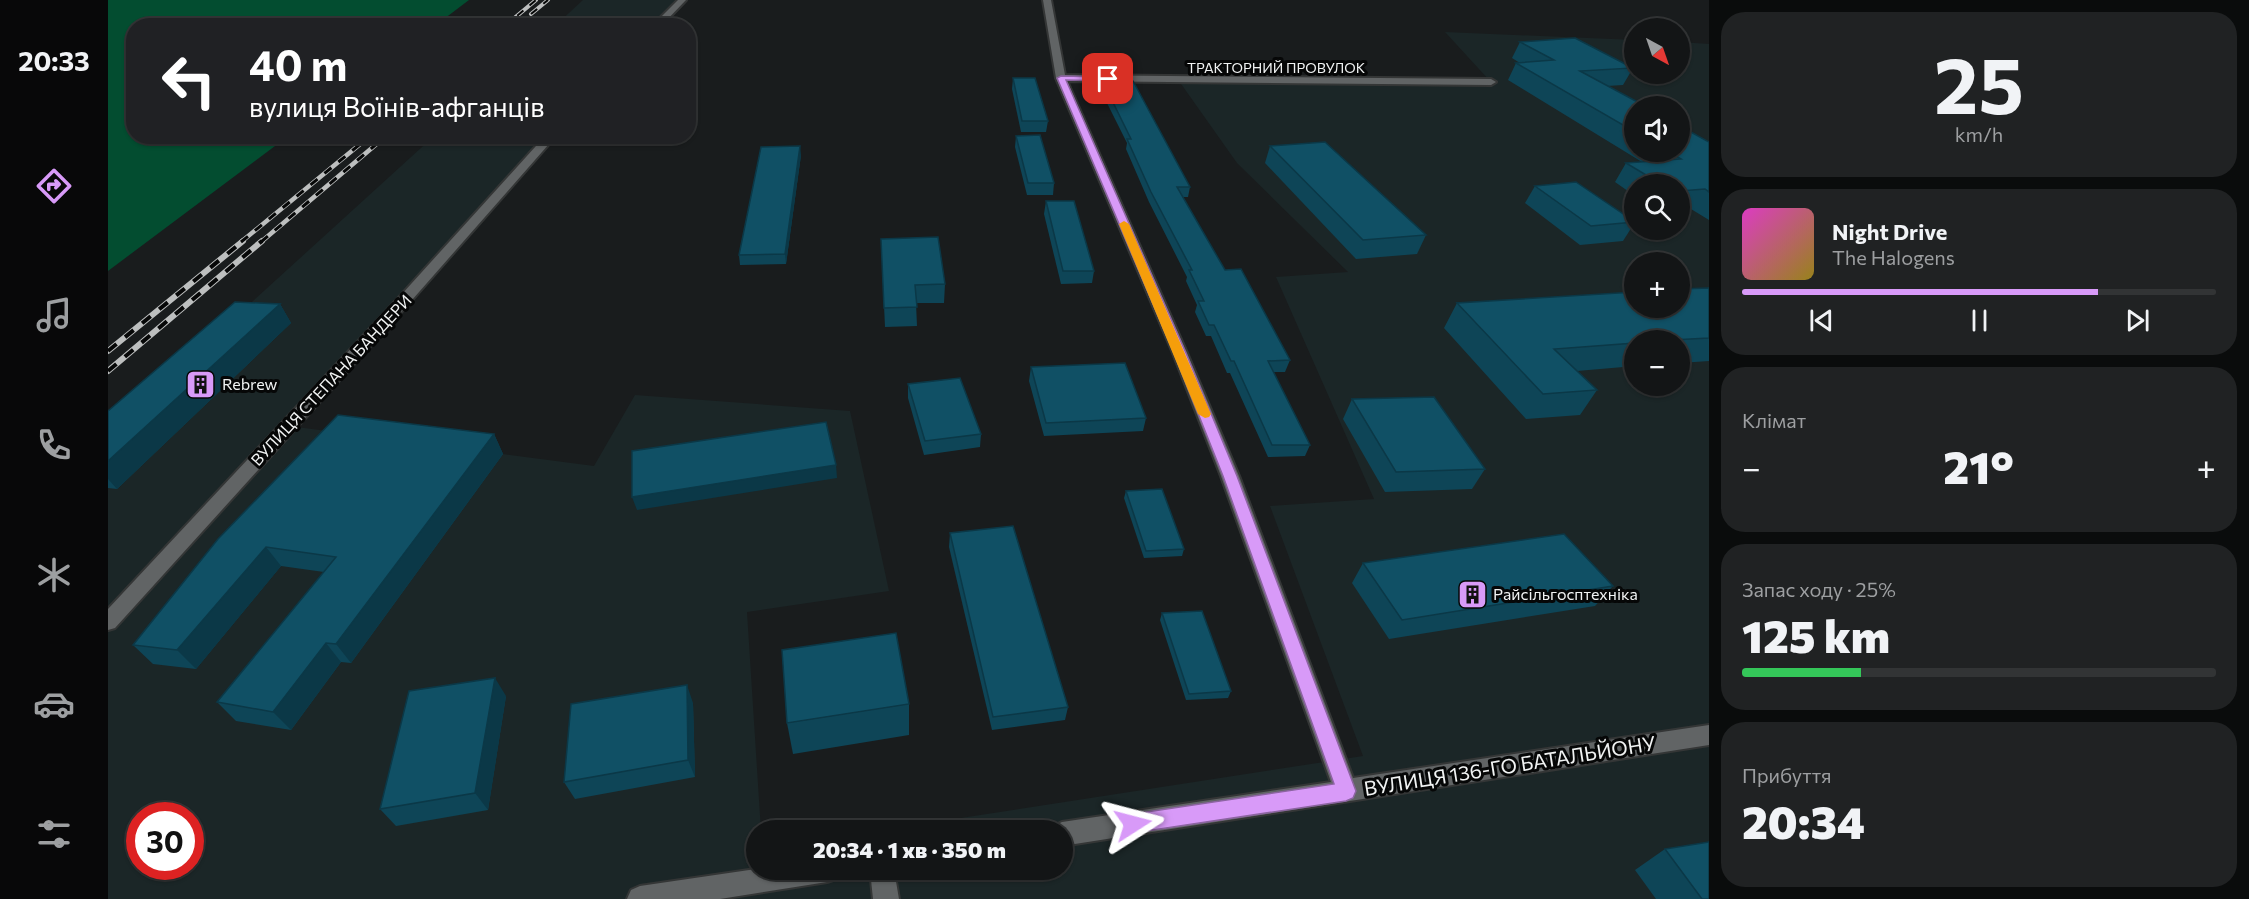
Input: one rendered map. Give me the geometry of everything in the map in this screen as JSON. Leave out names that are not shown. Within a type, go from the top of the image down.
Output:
[{"type":"street","points":[[664,18],[682,0]]},
{"type":"street","points":[[1047,0],[1061,78],[1180,353],[1230,476],[1346,791]]},
{"type":"street","name":"ТРАКТОРНИЙ ПРОВУЛОК","points":[[1061,78],[1491,82]]},
{"type":"street","name":"ВУЛИЦЯ СТЕПАНА БАНДЕРИ","points":[[108,622],[407,297],[544,144]]},
{"type":"street","name":"ВУЛИЦЯ 136-ГО БАТАЛЬЙОНУ","points":[[1073,832],[1709,735]]},
{"type":"street","points":[[640,899],[763,880]]},
{"type":"street","points":[[883,880],[886,899]]},
{"type":"shaded area","points":[[583,0],[682,0],[663,18],[564,18]]},
{"type":"shaded area","points":[[1445,32],[1624,40],[1624,84],[1690,84],[1690,43],[1709,44],[1709,899],[108,899],[108,433],[425,144],[545,144],[289,426],[594,466],[635,395],[850,411],[889,591],[747,612],[760,820],[746,820],[746,880],[1073,880],[1073,820],[947,820],[1363,756],[1270,506],[1374,499],[1276,277],[1348,272],[1237,163],[1179,81],[1490,81]]},
{"type":"green space","points":[[108,0],[469,0],[445,18],[126,18],[126,144],[278,144],[108,271]]},
{"type":"building","points":[[1575,38],[1624,63],[1624,69],[1580,71],[1626,96],[1624,96],[1624,126],[1516,63],[1554,60],[1520,42]]},
{"type":"building","points":[[1013,78],[1035,78],[1048,121],[1022,121]]},
{"type":"building","points":[[1133,81],[1190,187],[1177,187],[1225,270],[1241,269],[1290,360],[1268,361],[1310,445],[1272,445],[1234,361],[1231,361],[1214,325],[1209,325],[1198,301],[1204,301],[1189,270],[1192,270],[1151,192],[1127,139],[1131,139],[1103,82]]},
{"type":"building","points":[[1690,132],[1709,142],[1709,192],[1705,189],[1690,190],[1690,174],[1644,174],[1626,163],[1690,162]]},
{"type":"building","points":[[1040,135],[1054,183],[1028,183],[1016,136]]},
{"type":"building","points":[[1325,142],[1426,235],[1363,240],[1270,146]]},
{"type":"building","points":[[800,146],[785,254],[739,255],[761,147]]},
{"type":"building","points":[[1576,182],[1624,215],[1624,223],[1591,226],[1535,186]]},
{"type":"building","points":[[1046,201],[1074,201],[1094,271],[1063,271]]},
{"type":"building","points":[[938,237],[945,284],[915,285],[917,307],[884,308],[881,239]]},
{"type":"building","points":[[1709,288],[1709,338],[1690,339],[1690,330],[1624,330],[1624,344],[1554,349],[1597,390],[1543,394],[1457,303],[1624,293],[1624,318],[1690,318],[1690,289]]},
{"type":"building","points":[[235,302],[280,304],[108,461],[108,411]]},
{"type":"building","points":[[1125,363],[1146,418],[1046,423],[1031,367]]},
{"type":"building","points":[[960,378],[981,434],[925,441],[908,384]]},
{"type":"building","points":[[1434,397],[1485,469],[1396,472],[1352,399]]},
{"type":"building","points":[[338,415],[494,434],[336,644],[326,643],[273,712],[217,702],[336,557],[266,547],[177,650],[133,645],[218,539]]},
{"type":"building","points":[[826,422],[836,465],[632,497],[632,451]]},
{"type":"building","points":[[1162,489],[1184,549],[1146,551],[1126,491]]},
{"type":"building","points":[[1013,526],[1068,707],[993,717],[950,533]]},
{"type":"building","name":"Райсільгосптехніка","points":[[1564,534],[1613,586],[1402,620],[1363,563]]},
{"type":"building","points":[[1202,611],[1231,691],[1189,694],[1162,613]]},
{"type":"building","points":[[896,633],[909,704],[787,723],[782,650]]},
{"type":"building","points":[[495,678],[475,793],[380,809],[409,691]]},
{"type":"building","points":[[687,685],[688,760],[564,782],[571,704]]},
{"type":"building","points":[[1709,842],[1709,899],[1702,899],[1665,849]]},
{"type":"railway","points":[[515,18],[536,0]]},
{"type":"railway","points":[[531,14],[548,0]]},
{"type":"railway","points":[[241,242],[360,144]]},
{"type":"railway","points":[[261,242],[377,144]]},
{"type":"railway","points":[[108,351],[243,241]]},
{"type":"railway","points":[[108,371],[262,241]]},
{"type":"slow traffic","points":[[1124,224],[1205,414]]},
{"type":"place","name":"Rebrew","points":[[201,384]]},
{"type":"place","name":"Райсільгосптехніка","points":[[1472,594]]},
{"type":"route","points":[[1108,79],[1061,78],[1180,353],[1230,476],[1346,791],[1133,824]]}]
